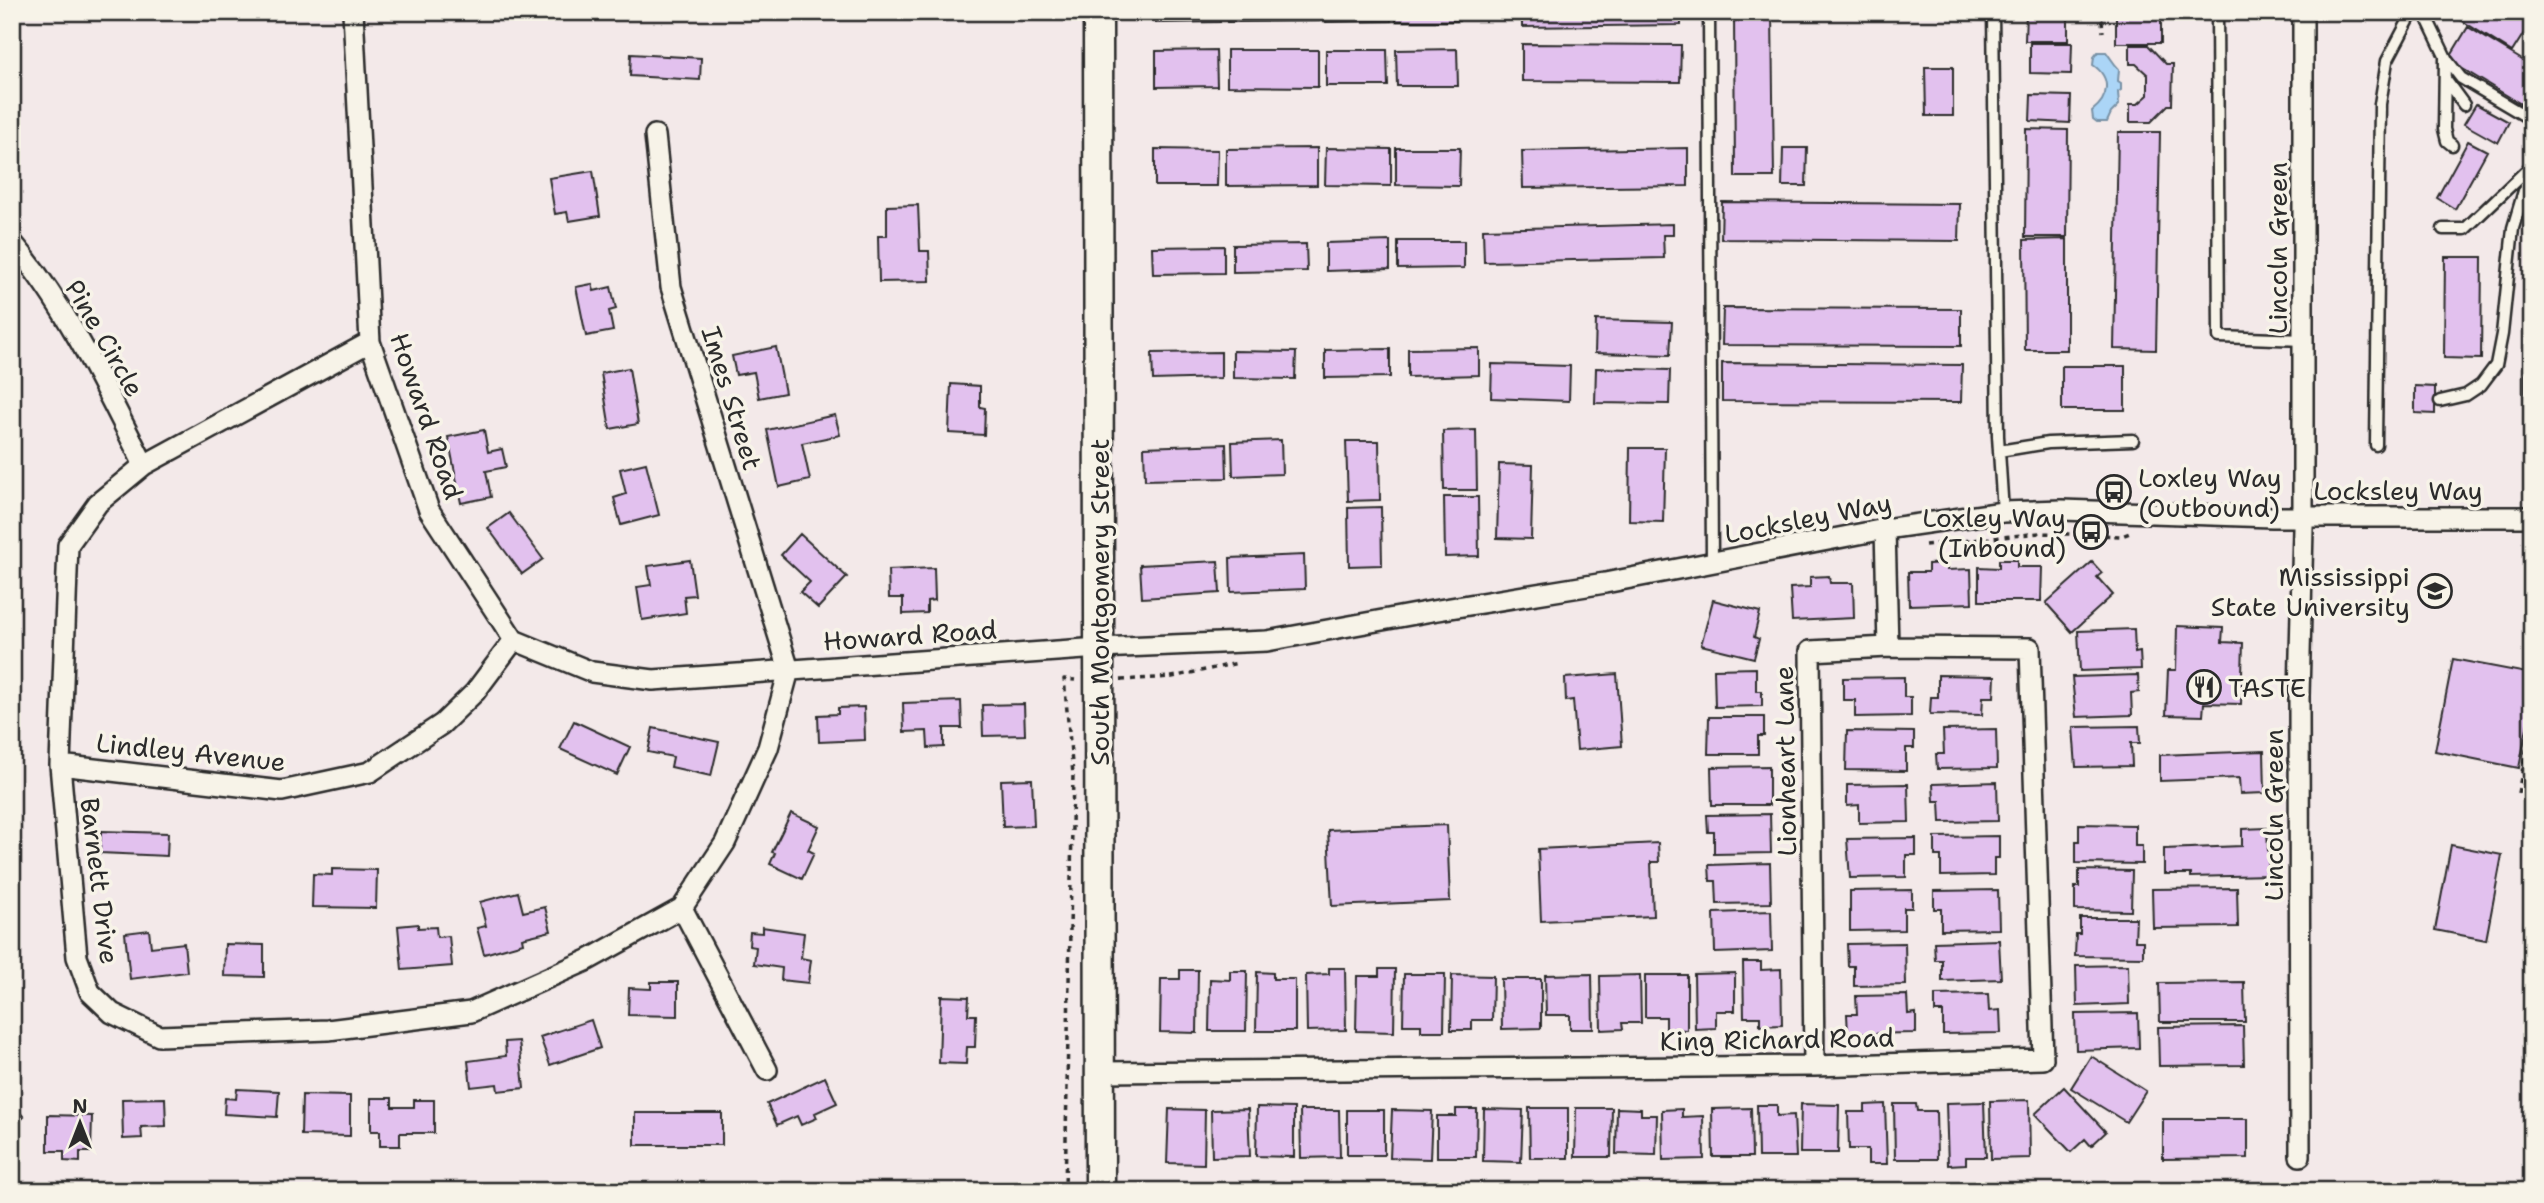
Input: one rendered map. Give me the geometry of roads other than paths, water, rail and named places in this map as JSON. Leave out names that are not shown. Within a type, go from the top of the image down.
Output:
[{"type":"street","name":"Howard Road","points":[[353,12],[370,342],[429,510],[514,640],[592,672],[653,680],[1099,648]]},
{"type":"street","name":"South Montgomery Street","points":[[1098,12],[1100,1191]]},
{"type":"street","name":"Lincoln Green","points":[[2300,1156],[2302,12]]},
{"type":"street","name":"Imes Street","points":[[655,135],[671,287],[789,670]]},
{"type":"street","name":"Pine Circle","points":[[12,242],[31,264],[86,350],[144,465]]},
{"type":"street","name":"Barnett Drive","points":[[370,342],[144,465],[98,503],[68,545],[60,765],[77,957],[90,992],[112,1013],[159,1036],[328,1030],[471,1012],[588,960],[682,908],[725,843],[768,748],[789,670]]},
{"type":"street","name":"Locksley Way","points":[[1099,648],[1267,641],[1605,583],[1885,529],[2003,512],[2062,510],[2272,517],[2532,517]]},
{"type":"street","points":[[1885,529],[1888,647]]},
{"type":"street","name":"Lindley Avenue","points":[[60,765],[282,791],[370,772],[442,724],[475,692],[514,640]]},
{"type":"street","name":"King Richard Road","points":[[1101,1072],[1814,1066],[2043,1059],[2030,648],[1888,647]]},
{"type":"street","name":"Lionheart Lane","points":[[1814,1066],[1810,651],[1888,647]]},
{"type":"street","points":[[682,908],[767,1070]]},
{"type":"lane","points":[[1709,12],[1712,562]]},
{"type":"lane","points":[[1993,12],[1999,452],[2003,512]]},
{"type":"lane","points":[[2217,12],[2219,337],[2303,340]]},
{"type":"lane","points":[[2376,445],[2380,104],[2387,61],[2413,12]]},
{"type":"lane","points":[[2424,12],[2445,57],[2461,78],[2532,120]]},
{"type":"lane","points":[[2445,57],[2444,129],[2447,141],[2452,145]]},
{"type":"lane","points":[[2445,79],[2464,105]]},
{"type":"lane","points":[[2443,229],[2465,229],[2531,165]]},
{"type":"lane","points":[[2440,401],[2466,395],[2481,385],[2496,365],[2502,334],[2513,228],[2531,165]]},
{"type":"lane","points":[[1999,452],[2048,443],[2133,440]]},
{"type":"water","points":[[2098,52],[2106,52],[2119,69],[2118,81],[2121,83],[2121,90],[2118,92],[2119,105],[2107,122],[2093,119],[2092,111],[2102,100],[2106,88],[2103,76],[2093,65]]},
{"type":"place","name":"Loxley Way (Outbound)","points":[[2114,492]]},
{"type":"place","name":"Loxley Way (Inbound)","points":[[2091,532]]},
{"type":"place","name":"Mississippi State University","points":[[2435,591]]},
{"type":"place","name":"TASTE","points":[[2204,687]]}]
